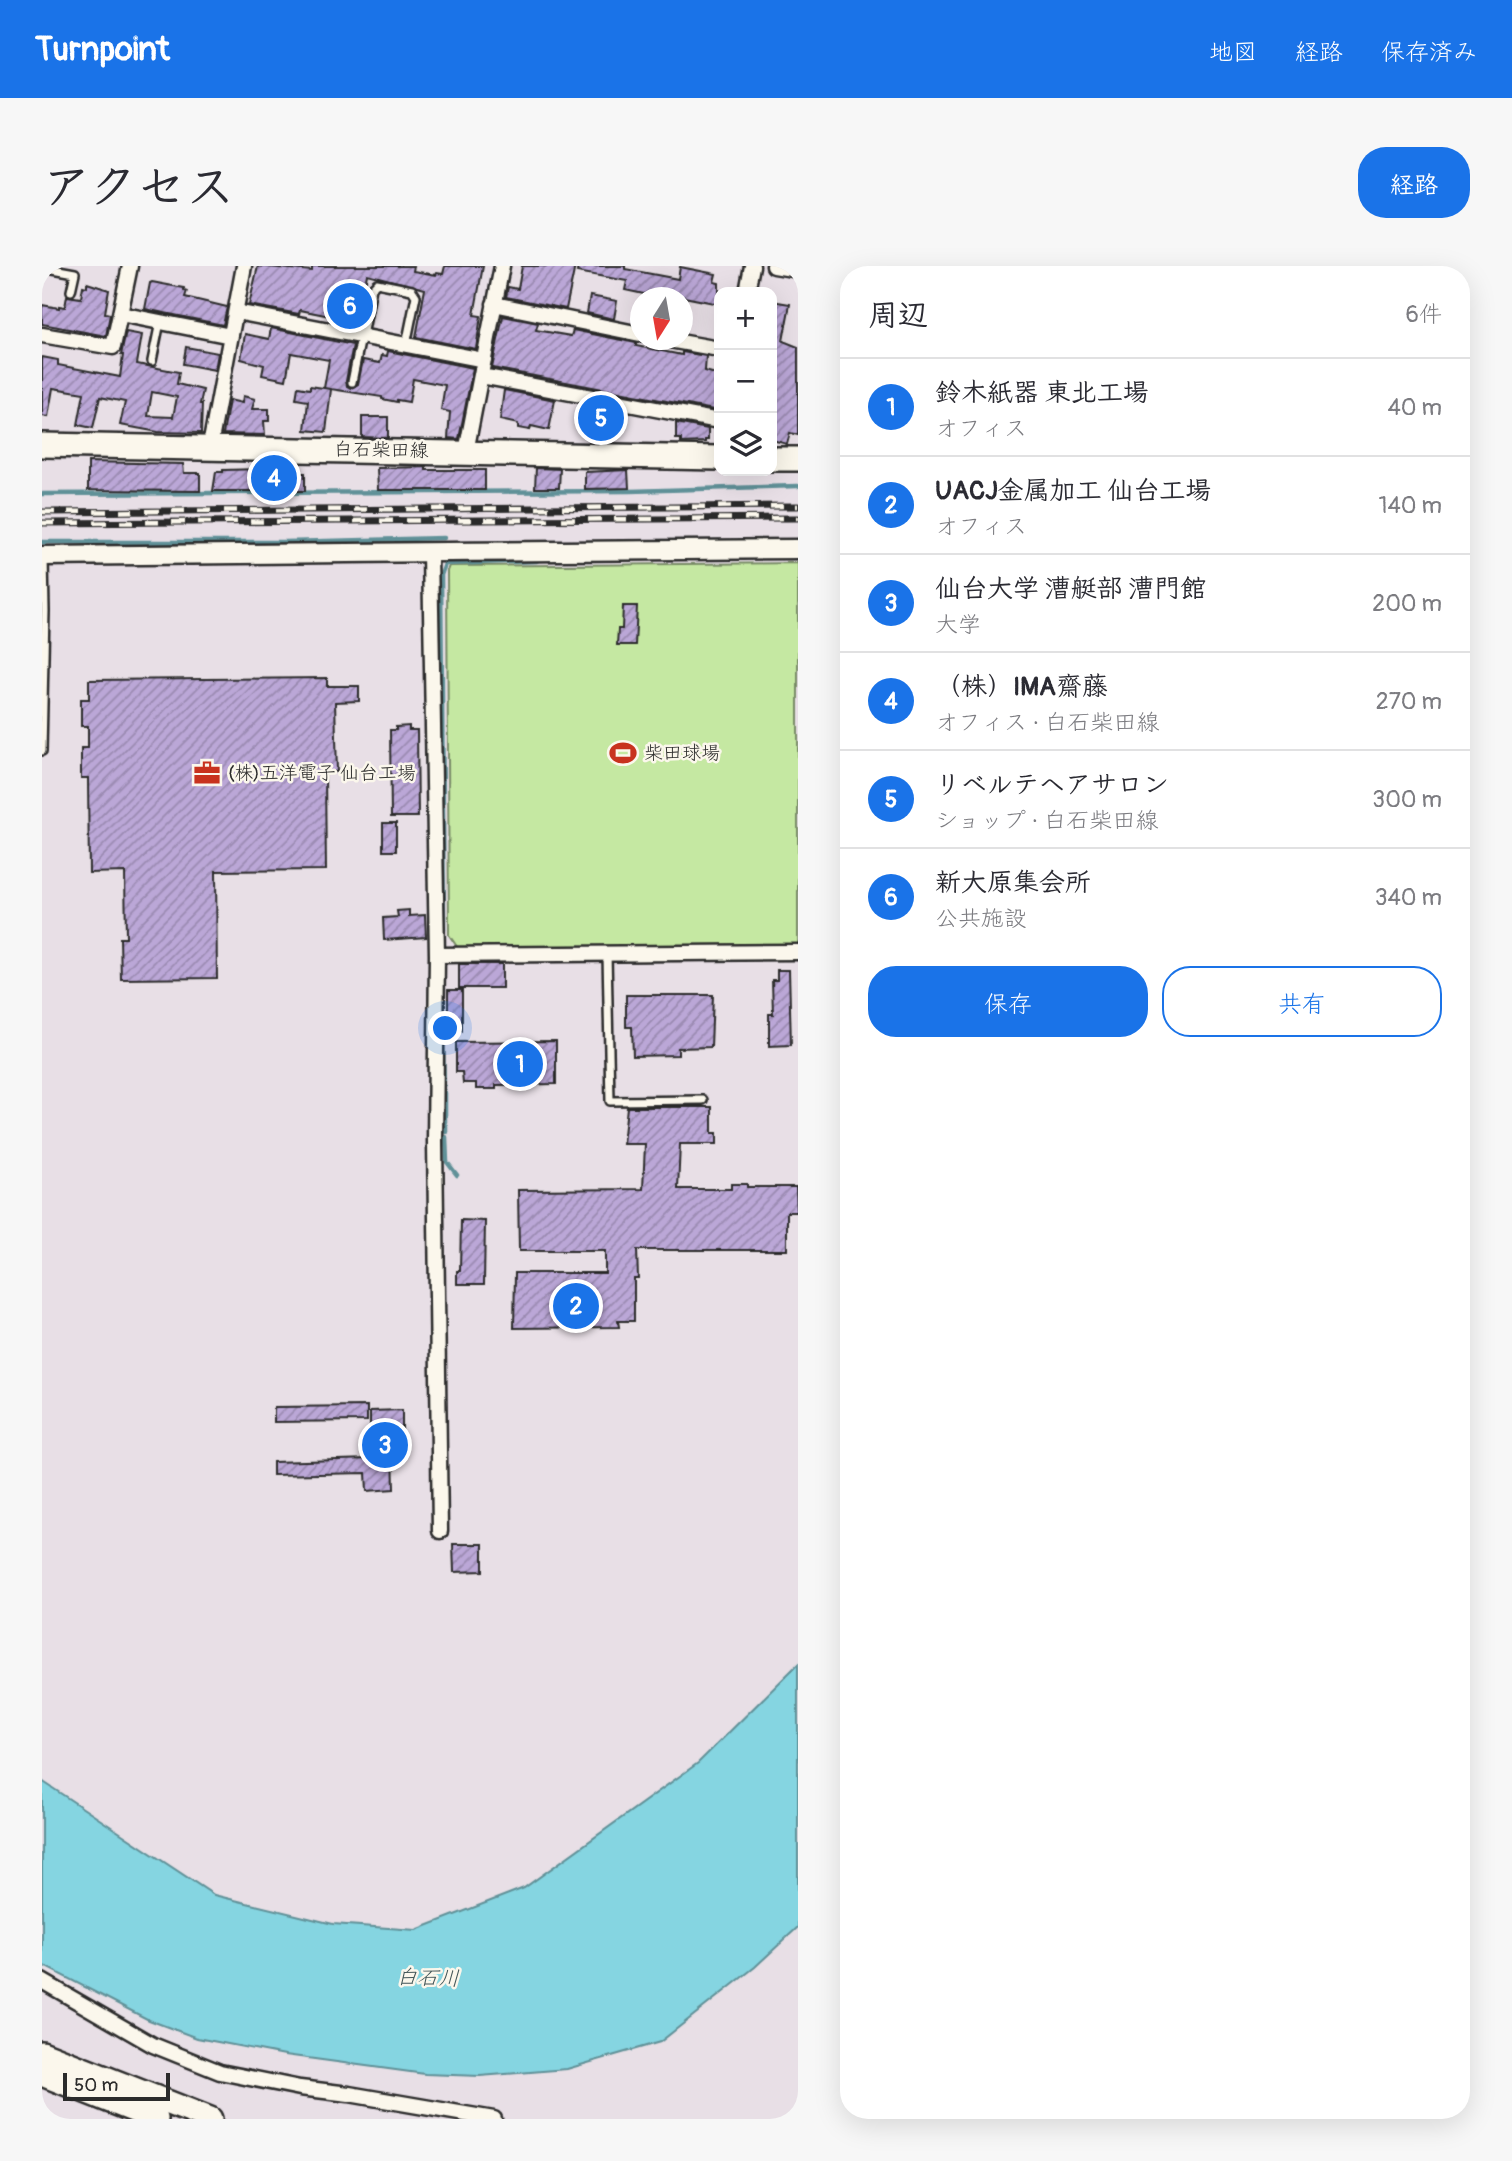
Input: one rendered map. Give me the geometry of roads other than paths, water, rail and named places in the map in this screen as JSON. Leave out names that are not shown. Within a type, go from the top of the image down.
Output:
[{"type":"main road","name":"白石柴田線","points":[[42,444],[466,452],[714,453]]},
{"type":"main road","points":[[777,459],[798,459]]},
{"type":"main road","points":[[42,2053],[210,2119]]},
{"type":"main road","points":[[42,2074],[156,2119]]},
{"type":"street","points":[[42,335],[113,347],[130,266]]},
{"type":"street","points":[[211,446],[244,266]]},
{"type":"street","points":[[466,452],[502,266]]},
{"type":"street","points":[[748,287],[752,266]]},
{"type":"street","points":[[774,266],[798,270]]},
{"type":"street","points":[[494,304],[630,332]]},
{"type":"street","points":[[236,312],[484,360]]},
{"type":"street","points":[[120,314],[231,336]]},
{"type":"street","points":[[693,344],[714,348]]},
{"type":"street","points":[[481,376],[714,420]]},
{"type":"street","points":[[43,556],[798,549]]},
{"type":"street","points":[[430,553],[437,955],[435,1141],[440,1531]]},
{"type":"street","points":[[437,955],[798,952]]},
{"type":"street","points":[[42,1981],[153,2045],[220,2071],[300,2088],[494,2119]]},
{"type":"lane","points":[[42,267],[75,274],[71,291]]},
{"type":"lane","points":[[352,382],[372,288],[377,283],[412,290],[416,296],[406,345]]},
{"type":"lane","points":[[152,361],[160,321]]},
{"type":"lane","points":[[42,751],[46,611],[43,556]]},
{"type":"lane","points":[[607,954],[610,1101],[703,1100]]},
{"type":"water","name":"白石川","points":[[798,1664],[798,1927],[755,1967],[660,2042],[567,2069],[480,2076],[425,2074],[285,2055],[197,2038],[149,2020],[42,1965],[42,1781],[214,1895],[333,1924],[416,1930],[524,1888],[698,1763]]},
{"type":"waterway","points":[[42,494],[631,491],[798,486]]},
{"type":"waterway","points":[[42,542],[286,542],[444,538]]},
{"type":"waterway","points":[[444,930],[441,575],[445,564],[537,561]]},
{"type":"waterway","points":[[443,977],[443,1017]]},
{"type":"waterway","points":[[443,1040],[444,1088]]},
{"type":"waterway","points":[[445,1093],[445,1122]]},
{"type":"waterway","points":[[446,1126],[446,1132]]},
{"type":"waterway","points":[[446,1137],[447,1162],[457,1175]]},
{"type":"railway","points":[[42,512],[798,506]]},
{"type":"railway","points":[[42,523],[798,518]]},
{"type":"place","name":"新大原集会所","points":[[350,306]]},
{"type":"place","name":"リベルテヘアサロン","points":[[601,418]]},
{"type":"place","name":"（株）IMA齋藤","points":[[274,478]]},
{"type":"place","name":"柴田球場","points":[[623,753]]},
{"type":"place","name":"(株)五洋電子 仙台工場","points":[[207,773]]},
{"type":"place","name":"鈴木紙器 東北工場","points":[[520,1064]]},
{"type":"place","name":"UACJ金属加工 仙台工場","points":[[576,1306]]},
{"type":"place","name":"仙台大学 漕艇部 漕門館","points":[[385,1445]]}]
